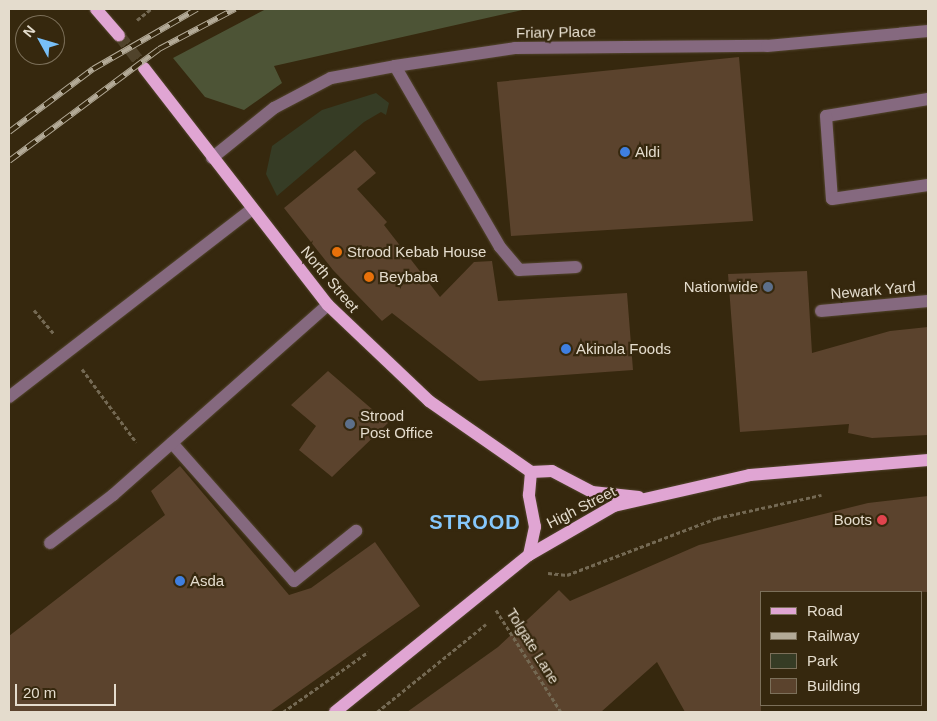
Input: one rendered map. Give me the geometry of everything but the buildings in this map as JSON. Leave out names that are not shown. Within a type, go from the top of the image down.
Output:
[{"type":"main road","points":[[96,9],[119,34]]},
{"type":"main road","name":"North Street","points":[[144,68],[328,305],[429,401],[531,472]]},
{"type":"main road","name":"High Street","points":[[335,712],[485,593],[528,555],[581,522],[639,497],[750,475],[928,460]]},
{"type":"main road","points":[[528,555],[535,527],[529,495],[531,472],[552,471],[592,492],[639,497]]},
{"type":"street","name":"Friary Place","points":[[212,158],[274,108],[331,78],[395,66],[515,48],[767,46],[928,31]]},
{"type":"street","points":[[395,66],[500,247],[519,270],[576,266]]},
{"type":"street","points":[[928,100],[826,116],[832,199],[928,185]]},
{"type":"street","points":[[9,397],[68,352],[107,317],[252,209]]},
{"type":"street","name":"Newark Yard","points":[[821,311],[928,301]]},
{"type":"street","points":[[50,543],[172,443],[328,305]]},
{"type":"street","points":[[172,443],[294,580],[356,531]]},
{"type":"path","points":[[34,310],[150,461]]},
{"type":"path","points":[[542,574],[567,575],[717,518],[830,494]]},
{"type":"path","name":"Tolgate Lane","points":[[485,593],[561,712]]},
{"type":"path","points":[[376,712],[505,606]]},
{"type":"path","points":[[283,712],[370,650]]},
{"type":"green space","points":[[266,9],[527,9],[274,66],[282,83],[244,110],[205,97],[173,58]]},
{"type":"green space","points":[[376,93],[389,103],[386,115],[381,112],[364,122],[277,196],[266,174],[272,146],[322,110]]},
{"type":"tunnel","points":[[119,35],[144,68]]},
{"type":"railway","points":[[9,132],[93,69],[197,9]]},
{"type":"railway","points":[[9,161],[159,49],[235,9]]},
{"type":"place","name":"Aldi","points":[[625,152]]},
{"type":"place","name":"Strood Kebab House","points":[[337,252]]},
{"type":"place","name":"Beybaba","points":[[369,277]]},
{"type":"place","name":"Nationwide","points":[[768,287]]},
{"type":"place","name":"Akinola Foods","points":[[566,349]]},
{"type":"place","name":"Strood Post Office","points":[[350,424]]},
{"type":"place","name":"Boots","points":[[882,520]]},
{"type":"place","name":"Asda","points":[[180,581]]},
{"type":"district","name":"STROOD","points":[[475,522]]}]
